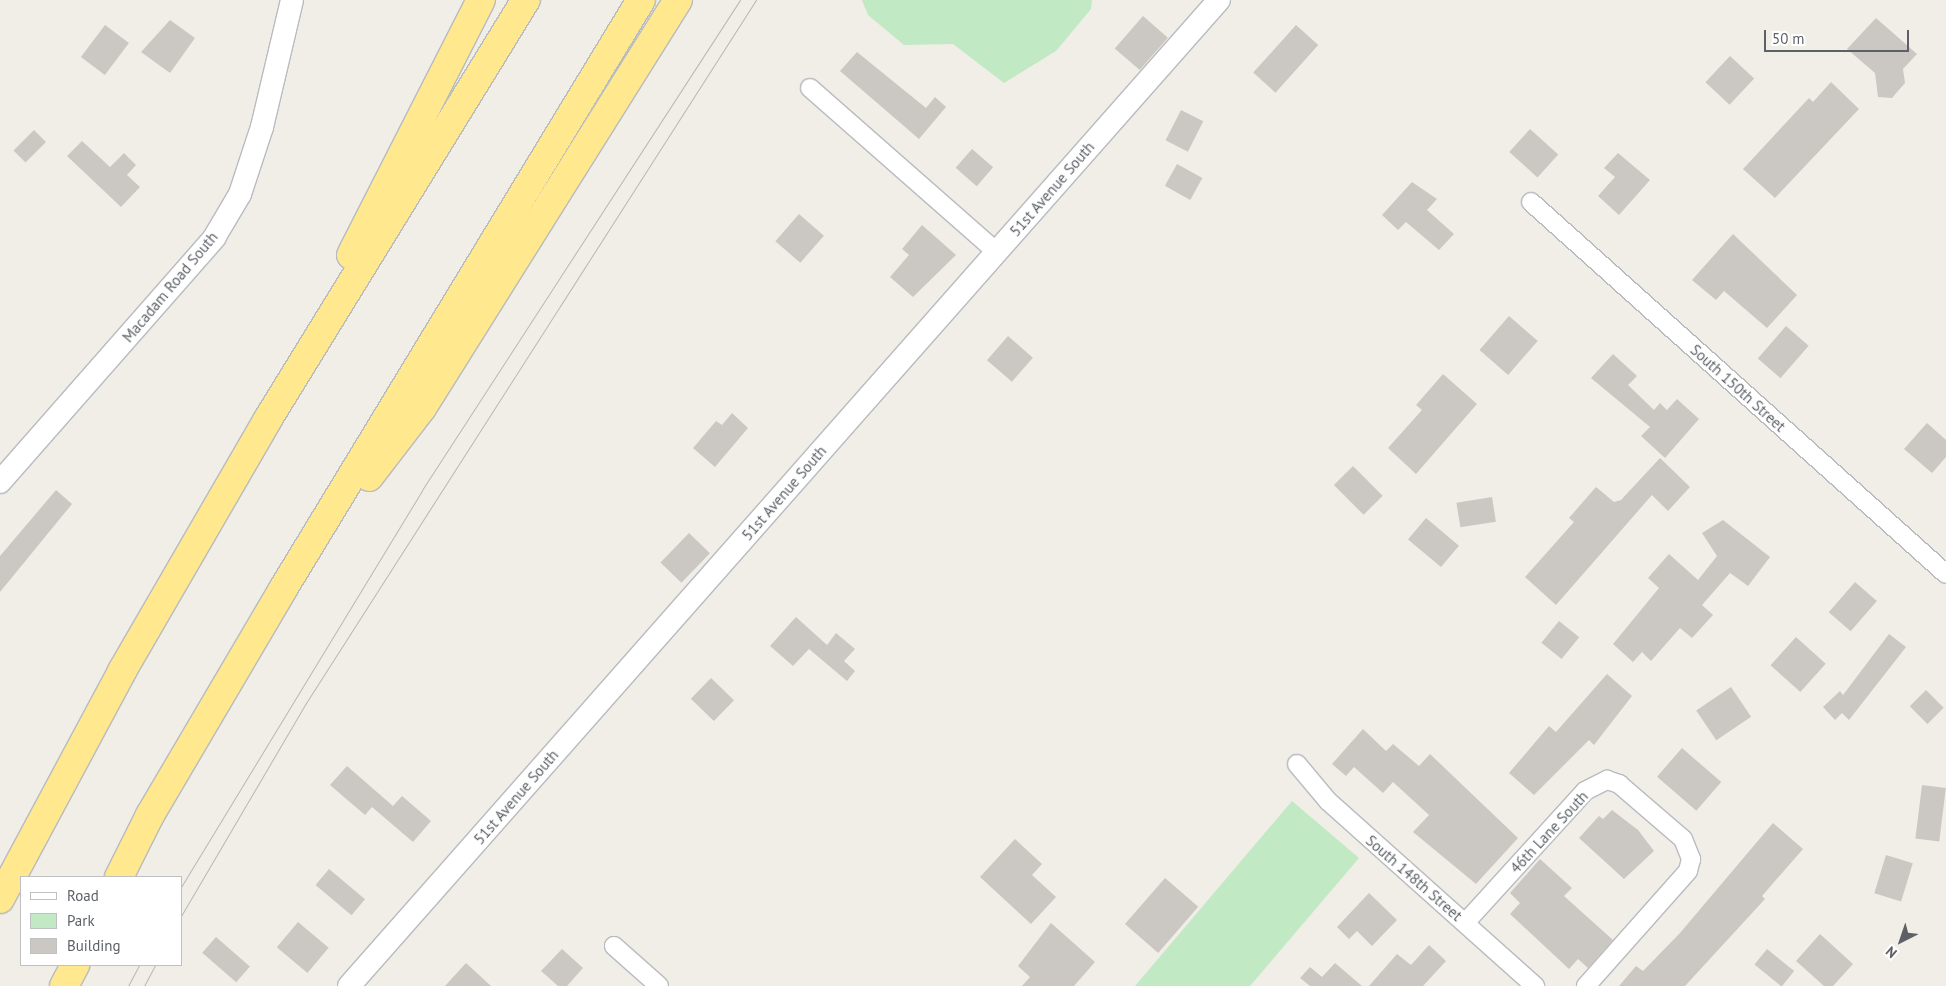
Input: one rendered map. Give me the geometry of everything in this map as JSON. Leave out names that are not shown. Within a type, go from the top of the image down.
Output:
[{"type":"highway","points":[[268,419],[481,0]]},
{"type":"highway","points":[[0,899],[122,671],[268,419],[526,0]]},
{"type":"highway","points":[[120,876],[150,815],[284,589],[641,0]]},
{"type":"highway","points":[[284,589],[422,408],[678,0]]},
{"type":"highway","points":[[64,986],[74,966]]},
{"type":"street","name":"Macadam Road South","points":[[0,482],[214,238],[240,194],[262,127],[292,0]]},
{"type":"street","name":"51st Avenue South","points":[[349,986],[1219,0]]},
{"type":"street","points":[[810,88],[996,252]]},
{"type":"street","name":"South 150th Street","points":[[1531,202],[1946,574]]},
{"type":"street","name":"South 148th Street","points":[[1297,764],[1328,801],[1535,986]]},
{"type":"street","name":"46th Lane South","points":[[1465,923],[1585,791],[1607,780],[1619,784],[1683,839],[1691,859],[1688,872],[1586,986]]},
{"type":"street","points":[[614,946],[659,986]]},
{"type":"green space","points":[[862,0],[1092,0],[1091,9],[1056,51],[1004,83],[953,44],[904,45],[868,15]]},
{"type":"green space","points":[[1292,801],[1359,858],[1250,986],[1135,986]]},
{"type":"building","points":[[1143,16],[1168,38],[1140,70],[1115,48]]},
{"type":"building","points":[[1876,18],[1917,54],[1903,69],[1905,83],[1892,98],[1878,97],[1875,73],[1847,49]]},
{"type":"building","points":[[170,20],[195,38],[170,73],[141,52]]},
{"type":"building","points":[[105,25],[129,43],[105,75],[81,57]]},
{"type":"building","points":[[1296,25],[1318,45],[1275,93],[1253,73]]},
{"type":"building","points":[[857,52],[926,108],[935,97],[946,107],[919,139],[840,71]]},
{"type":"building","points":[[1730,56],[1754,79],[1730,105],[1705,82]]},
{"type":"building","points":[[1831,82],[1859,109],[1775,198],[1743,169],[1809,98],[1813,102]]},
{"type":"building","points":[[1181,110],[1203,121],[1188,152],[1166,140]]},
{"type":"building","points":[[1530,129],[1558,154],[1537,177],[1509,152]]},
{"type":"building","points":[[34,130],[46,142],[26,163],[13,151]]},
{"type":"building","points":[[82,141],[110,167],[124,153],[136,165],[127,175],[140,187],[121,207],[67,156]]},
{"type":"building","points":[[972,149],[993,167],[977,186],[956,168]]},
{"type":"building","points":[[1618,153],[1650,180],[1619,215],[1598,196],[1615,177],[1604,168]]},
{"type":"building","points":[[1177,164],[1202,178],[1190,200],[1165,186]]},
{"type":"building","points":[[1412,182],[1437,199],[1427,210],[1454,234],[1439,250],[1406,222],[1398,230],[1382,215]]},
{"type":"building","points":[[799,214],[824,236],[800,263],[775,241]]},
{"type":"building","points":[[922,225],[956,255],[913,297],[890,277],[909,255],[902,249]]},
{"type":"building","points":[[1733,234],[1797,295],[1767,328],[1724,291],[1716,300],[1692,280]]},
{"type":"building","points":[[1509,316],[1538,341],[1508,375],[1479,350]]},
{"type":"building","points":[[1786,326],[1809,346],[1780,378],[1758,358]]},
{"type":"building","points":[[1008,336],[1033,358],[1012,382],[987,360]]},
{"type":"building","points":[[1613,354],[1637,376],[1628,385],[1654,410],[1660,403],[1667,410],[1677,399],[1699,419],[1665,458],[1641,436],[1650,427],[1591,378]]},
{"type":"building","points":[[1443,374],[1477,404],[1416,474],[1388,448],[1422,410],[1416,405]]},
{"type":"building","points":[[732,413],[748,428],[715,467],[693,448],[716,421],[722,425]]},
{"type":"building","points":[[1927,423],[1946,440],[1946,457],[1932,473],[1904,449]]},
{"type":"building","points":[[1660,458],[1690,487],[1668,511],[1652,495],[1556,605],[1525,577],[1574,522],[1569,518],[1596,487],[1614,502],[1621,500]]},
{"type":"building","points":[[1353,466],[1383,496],[1364,515],[1334,485]]},
{"type":"building","points":[[56,490],[72,504],[0,592],[0,556]]},
{"type":"building","points":[[1492,497],[1496,522],[1460,527],[1456,503]]},
{"type":"building","points":[[1426,518],[1459,546],[1441,567],[1408,539]]},
{"type":"building","points":[[1723,520],[1770,557],[1748,586],[1730,573],[1702,605],[1713,615],[1692,638],[1680,628],[1651,661],[1642,652],[1633,662],[1613,644],[1659,588],[1648,578],[1669,554],[1698,580],[1717,556],[1702,533]]},
{"type":"building","points":[[689,533],[710,553],[681,583],[661,562]]},
{"type":"building","points":[[1855,582],[1877,601],[1851,631],[1829,612]]},
{"type":"building","points":[[796,617],[827,645],[836,633],[855,649],[844,661],[855,671],[847,681],[809,649],[793,666],[770,646]]},
{"type":"building","points":[[1559,621],[1579,637],[1562,659],[1541,643]]},
{"type":"building","points":[[1889,634],[1906,647],[1849,720],[1842,713],[1835,720],[1823,707],[1840,691],[1843,695]]},
{"type":"building","points":[[1796,637],[1826,664],[1800,692],[1771,665]]},
{"type":"building","points":[[1607,674],[1632,696],[1594,745],[1589,740],[1534,795],[1509,773],[1549,726],[1556,732]]},
{"type":"building","points":[[711,678],[734,700],[714,721],[691,699]]},
{"type":"building","points":[[1731,687],[1751,717],[1716,740],[1696,710]]},
{"type":"building","points":[[1926,690],[1944,708],[1927,724],[1910,706]]},
{"type":"building","points":[[1363,729],[1386,751],[1393,744],[1419,766],[1430,754],[1518,838],[1476,884],[1413,832],[1429,815],[1393,782],[1383,793],[1354,767],[1346,776],[1332,764]]},
{"type":"building","points":[[1682,748],[1721,782],[1696,811],[1657,777]]},
{"type":"building","points":[[347,766],[393,806],[402,796],[431,821],[413,842],[372,807],[365,815],[330,785]]},
{"type":"building","points":[[1922,785],[1946,788],[1939,842],[1915,839]]},
{"type":"building","points":[[1612,810],[1638,830],[1654,851],[1624,879],[1579,838],[1599,816],[1603,819]]},
{"type":"building","points":[[1773,823],[1803,849],[1762,896],[1765,899],[1685,986],[1619,986],[1636,966],[1643,971],[1680,933]]},
{"type":"building","points":[[1015,839],[1042,864],[1032,875],[1056,897],[1031,924],[980,877]]},
{"type":"building","points":[[1886,855],[1913,863],[1901,901],[1874,893]]},
{"type":"building","points":[[1540,859],[1572,888],[1564,896],[1613,940],[1588,968],[1578,959],[1569,969],[1510,914],[1520,903],[1510,893]]},
{"type":"building","points":[[329,869],[365,899],[352,915],[316,885]]},
{"type":"building","points":[[1165,878],[1198,907],[1158,953],[1125,924]]},
{"type":"building","points":[[1369,893],[1397,920],[1372,946],[1357,931],[1349,939],[1337,927]]},
{"type":"building","points":[[298,922],[329,948],[307,973],[277,947]]},
{"type":"building","points":[[1051,923],[1095,962],[1074,986],[1022,986],[1030,977],[1018,966]]},
{"type":"building","points":[[1820,934],[1853,964],[1833,986],[1824,986],[1796,961]]},
{"type":"building","points":[[216,937],[250,967],[236,982],[202,953]]},
{"type":"building","points":[[1429,945],[1446,961],[1423,986],[1369,986],[1397,954],[1411,965]]},
{"type":"building","points":[[562,949],[583,968],[567,986],[558,986],[541,971]]},
{"type":"building","points":[[1767,949],[1794,971],[1781,986],[1754,965]]},
{"type":"building","points":[[466,963],[491,986],[445,986]]},
{"type":"building","points":[[1335,963],[1362,986],[1310,986],[1300,978],[1310,967],[1322,977]]},
{"type":"tram line","points":[[182,885],[422,490],[740,0]]},
{"type":"tram line","points":[[182,914],[306,703],[756,0]]},
{"type":"tram line","points":[[128,986],[138,966]]},
{"type":"tram line","points":[[144,986],[154,966]]}]
